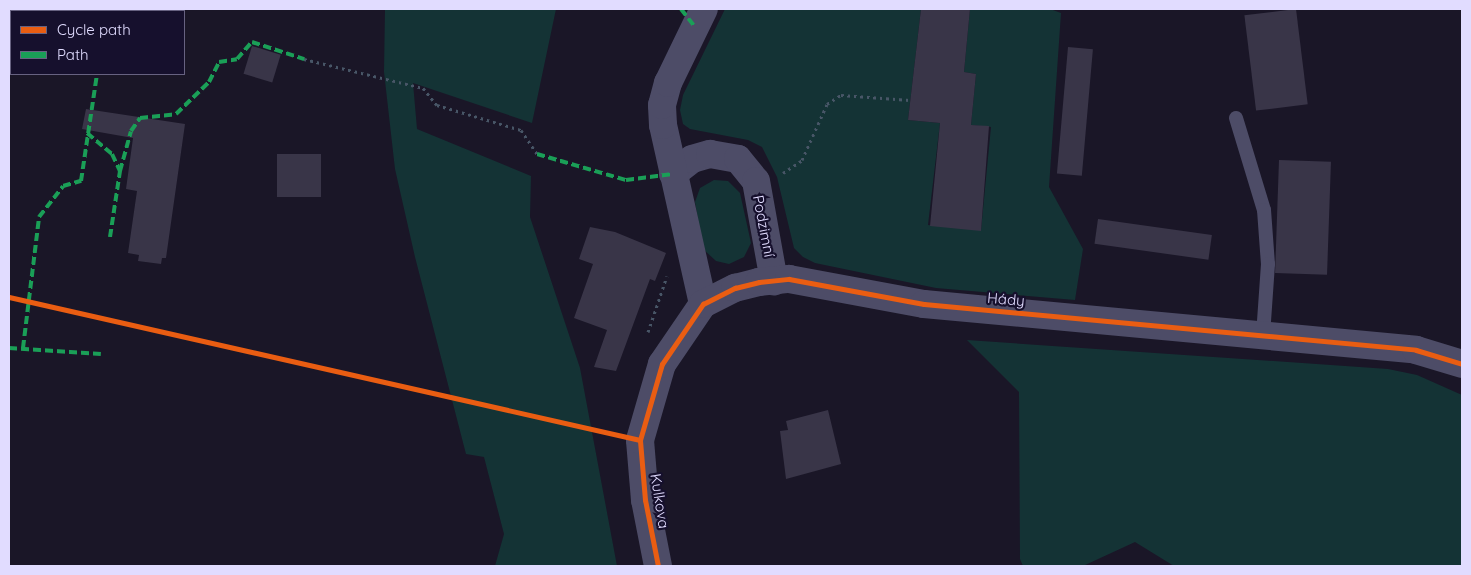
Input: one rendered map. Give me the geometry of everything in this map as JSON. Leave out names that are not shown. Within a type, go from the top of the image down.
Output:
[{"type":"street","points":[[629,433],[662,364],[702,304],[663,125],[662,105],[668,83],[704,9]]},
{"type":"street","name":"Podzimní","points":[[673,174],[692,159],[710,154],[738,159],[756,181],[774,281]]},
{"type":"street","name":"Hády","points":[[702,304],[735,288],[789,279],[924,304],[1416,350],[1462,364]]},
{"type":"street","name":"Kulkova","points":[[629,433],[658,566]]},
{"type":"lane","points":[[1236,118],[1264,210],[1268,264],[1263,336]]},
{"type":"path","points":[[304,59],[423,88],[437,105],[521,130],[536,154]]},
{"type":"path","points":[[776,177],[802,160],[827,104],[841,95],[910,100]]},
{"type":"path","points":[[645,340],[670,269]]},
{"type":"path","points":[[9,297],[615,435],[629,433]]},
{"type":"green space","points":[[385,9],[556,9],[532,123],[413,83],[417,129],[531,176],[530,217],[580,368],[617,566],[495,566],[504,534],[484,457],[466,454],[415,257],[395,169],[384,72]]},
{"type":"green space","points":[[725,9],[921,9],[908,120],[940,123],[928,225],[981,230],[991,127],[971,125],[976,74],[964,72],[970,9],[1050,9],[1061,13],[1049,187],[1083,249],[1075,300],[936,288],[815,263],[803,257],[794,248],[777,177],[762,147],[748,140],[690,129],[683,124],[680,110],[683,95]]},
{"type":"green space","points":[[714,180],[728,181],[740,193],[751,243],[744,257],[729,264],[716,261],[703,249],[695,202],[700,188]]},
{"type":"green space","points":[[967,340],[1388,369],[1417,375],[1462,395],[1462,566],[1174,566],[1135,542],[1083,566],[1023,566],[1020,559],[1019,392]]},
{"type":"building","points":[[921,9],[970,9],[964,72],[976,74],[971,125],[989,126],[981,231],[930,226],[940,123],[908,120]]},
{"type":"building","points":[[1296,9],[1308,104],[1256,111],[1244,15]]},
{"type":"building","points":[[252,46],[281,55],[272,83],[244,74]]},
{"type":"building","points":[[1068,47],[1093,49],[1082,176],[1057,174]]},
{"type":"building","points":[[86,109],[185,124],[166,258],[162,258],[161,264],[138,261],[139,255],[128,253],[137,191],[126,189],[133,138],[82,129]]},
{"type":"building","points":[[277,154],[321,154],[321,197],[277,197]]},
{"type":"building","points":[[1279,160],[1331,162],[1327,275],[1275,273]]},
{"type":"building","points":[[1098,219],[1212,235],[1208,260],[1095,244]]},
{"type":"building","points":[[590,227],[615,232],[666,253],[655,281],[650,279],[616,371],[594,367],[607,330],[574,318],[593,264],[579,259]]},
{"type":"building","points":[[828,410],[841,464],[786,479],[780,431],[788,430],[786,421]]},
{"type":"marked path","points":[[681,9],[695,27]]},
{"type":"marked path","points":[[110,237],[120,171],[131,131],[140,118],[176,114],[209,82],[219,62],[237,59],[252,42],[304,59]]},
{"type":"marked path","points":[[23,348],[39,217],[63,186],[81,181],[97,75]]},
{"type":"marked path","points":[[87,133],[112,154],[120,171]]},
{"type":"marked path","points":[[537,154],[626,180],[673,174]]},
{"type":"marked path","points":[[9,348],[101,354]]},
{"type":"cycle path","points":[[658,566],[645,500],[640,440],[662,364],[703,304],[735,288],[759,282],[789,279],[924,304],[1416,350],[1462,364]]},
{"type":"cycle path","points":[[9,297],[640,440]]}]
